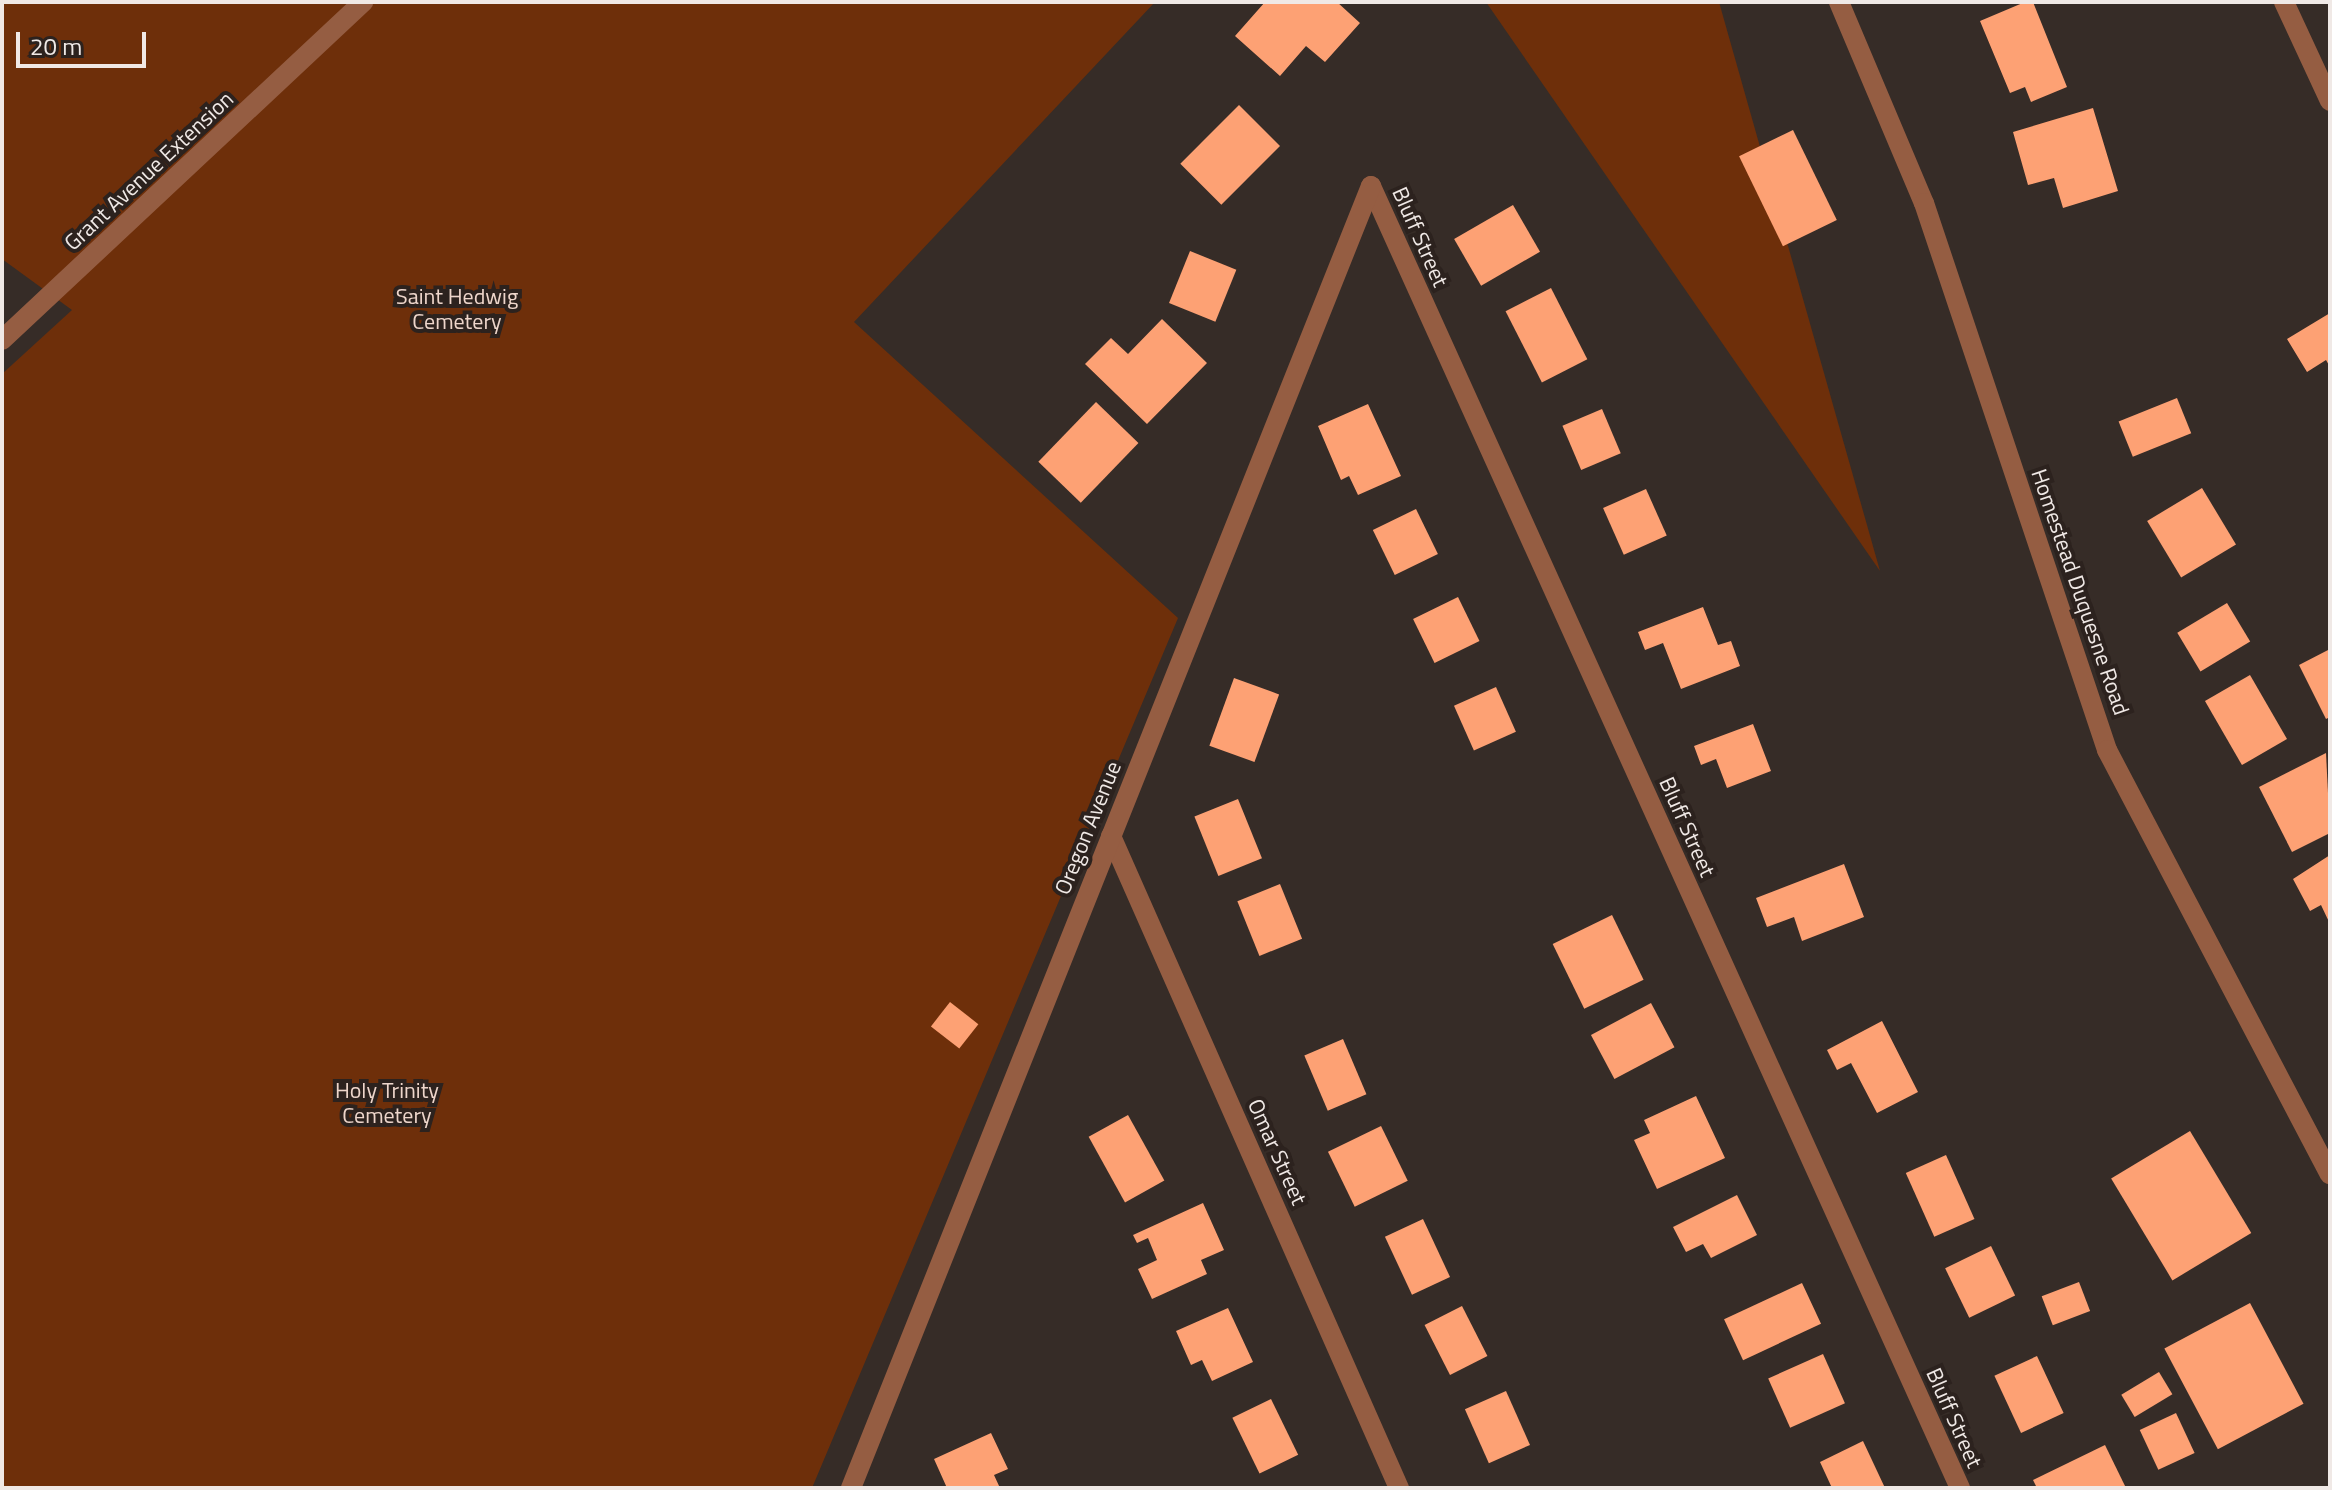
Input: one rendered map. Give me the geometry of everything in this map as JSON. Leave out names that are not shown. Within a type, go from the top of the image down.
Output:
[{"type":"street","name":"Grant Avenue Extension","points":[[2,340],[363,2]]},
{"type":"street","name":"Homestead Duquesne Road","points":[[1839,2],[1924,203],[2107,750],[2330,1174]]},
{"type":"street","points":[[2284,2],[2330,101]]},
{"type":"street","name":"Oregon Avenue","points":[[855,1485],[1371,186]]},
{"type":"street","name":"Bluff Street","points":[[1371,186],[1960,1488]]},
{"type":"street","name":"Omar Street","points":[[1111,836],[1399,1488]]},
{"type":"green space","points":[[2,2],[1155,2],[854,322],[1178,618],[812,1488],[2,1488],[2,374],[72,310],[2,259]]},
{"type":"green space","points":[[1486,2],[1719,2],[1880,571]]},
{"type":"building","points":[[1265,2],[1337,2],[1360,23],[1325,62],[1306,46],[1280,76],[1235,36]]},
{"type":"building","points":[[2025,2],[2033,2],[2067,87],[2031,102],[2025,87],[2010,93],[1980,21]]},
{"type":"building","points":[[1239,105],[1280,146],[1221,205],[1180,164]]},
{"type":"building","points":[[2093,108],[2118,191],[2063,208],[2054,178],[2028,185],[2013,132]]},
{"type":"building","points":[[1793,130],[1837,220],[1783,246],[1739,156]]},
{"type":"building","points":[[1513,205],[1540,252],[1481,286],[1454,239]]},
{"type":"building","points":[[1190,251],[1236,270],[1215,322],[1169,303]]},
{"type":"building","points":[[1551,288],[1587,359],[1542,382],[1506,311]]},
{"type":"building","points":[[2330,313],[2330,367],[2326,360],[2307,372],[2287,339]]},
{"type":"building","points":[[1162,319],[1207,363],[1147,424],[1085,364],[1111,338],[1128,354]]},
{"type":"building","points":[[2177,398],[2191,433],[2133,457],[2119,422]]},
{"type":"building","points":[[1096,402],[1138,443],[1081,503],[1038,462]]},
{"type":"building","points":[[1368,404],[1401,476],[1358,495],[1349,476],[1341,480],[1318,426]]},
{"type":"building","points":[[1602,409],[1621,453],[1581,470],[1562,426]]},
{"type":"building","points":[[2202,488],[2236,545],[2181,578],[2147,521]]},
{"type":"building","points":[[1646,489],[1667,536],[1624,555],[1603,508]]},
{"type":"building","points":[[1416,509],[1438,554],[1395,575],[1373,530]]},
{"type":"building","points":[[1458,597],[1479,641],[1435,663],[1413,619]]},
{"type":"building","points":[[2227,603],[2250,642],[2200,671],[2177,633]]},
{"type":"building","points":[[1703,607],[1718,645],[1731,641],[1740,666],[1681,689],[1663,643],[1645,650],[1638,632]]},
{"type":"building","points":[[2330,649],[2330,717],[2326,719],[2299,665]]},
{"type":"building","points":[[2250,675],[2287,739],[2242,765],[2205,701]]},
{"type":"building","points":[[1234,678],[1279,694],[1254,762],[1209,746]]},
{"type":"building","points":[[1496,687],[1516,732],[1474,750],[1454,706]]},
{"type":"building","points":[[1753,724],[1771,771],[1727,788],[1716,759],[1701,765],[1694,746]]},
{"type":"building","points":[[2326,753],[2330,833],[2292,852],[2259,787]]},
{"type":"building","points":[[1238,799],[1262,858],[1218,876],[1194,817]]},
{"type":"building","points":[[2330,855],[2330,924],[2321,905],[2310,911],[2293,879]]},
{"type":"building","points":[[1844,864],[1864,917],[1802,941],[1794,917],[1767,927],[1756,898]]},
{"type":"building","points":[[1280,884],[1302,939],[1259,956],[1237,901]]},
{"type":"building","points":[[1612,915],[1644,980],[1584,1009],[1553,944]]},
{"type":"building","points":[[950,1002],[978,1024],[959,1049],[931,1026]]},
{"type":"building","points":[[1651,1003],[1674,1047],[1614,1079],[1591,1035]]},
{"type":"building","points":[[1882,1021],[1918,1092],[1877,1113],[1851,1063],[1837,1070],[1827,1050]]},
{"type":"building","points":[[1343,1039],[1366,1094],[1328,1111],[1304,1055]]},
{"type":"building","points":[[1696,1096],[1725,1158],[1657,1189],[1634,1140],[1650,1133],[1644,1120]]},
{"type":"building","points":[[1128,1115],[1164,1181],[1125,1202],[1089,1137]]},
{"type":"building","points":[[1381,1126],[1408,1181],[1355,1207],[1328,1152]]},
{"type":"building","points":[[2190,1131],[2251,1233],[2172,1280],[2111,1178]]},
{"type":"building","points":[[1946,1155],[1974,1219],[1934,1237],[1906,1173]]},
{"type":"building","points":[[1737,1195],[1757,1235],[1711,1258],[1703,1244],[1686,1252],[1673,1227]]},
{"type":"building","points":[[1203,1203],[1224,1250],[1201,1260],[1207,1274],[1152,1299],[1138,1269],[1157,1260],[1148,1238],[1137,1243],[1133,1235]]},
{"type":"building","points":[[1423,1219],[1450,1277],[1412,1295],[1385,1237]]},
{"type":"building","points":[[1991,1246],[2015,1295],[1969,1318],[1945,1268]]},
{"type":"building","points":[[2079,1282],[2090,1311],[2053,1325],[2042,1296]]},
{"type":"building","points":[[1802,1283],[1821,1324],[1743,1360],[1724,1319]]},
{"type":"building","points":[[2250,1303],[2304,1404],[2218,1449],[2164,1349]]},
{"type":"building","points":[[1462,1306],[1487,1356],[1450,1375],[1425,1325]]},
{"type":"building","points":[[1228,1308],[1253,1362],[1212,1381],[1202,1360],[1191,1365],[1176,1331]]},
{"type":"building","points":[[1823,1354],[1845,1403],[1790,1428],[1768,1378]]},
{"type":"building","points":[[2037,1356],[2064,1413],[2021,1433],[1994,1376]]},
{"type":"building","points":[[2159,1372],[2172,1394],[2135,1417],[2121,1395]]},
{"type":"building","points":[[1506,1391],[1530,1445],[1489,1463],[1465,1409]]},
{"type":"building","points":[[1271,1399],[1298,1455],[1260,1474],[1232,1418]]},
{"type":"building","points":[[2176,1413],[2195,1453],[2158,1470],[2140,1430]]},
{"type":"building","points":[[991,1433],[1008,1469],[994,1475],[1000,1488],[947,1488],[934,1459]]},
{"type":"building","points":[[1863,1441],[1885,1488],[1832,1488],[1820,1462]]},
{"type":"building","points":[[2105,1445],[2126,1488],[2037,1488],[2033,1480]]},
{"type":"park label","name":"Saint Hedwig Cemetery","points":[[457,308]]},
{"type":"park label","name":"Holy Trinity Cemetery","points":[[387,1102]]}]
